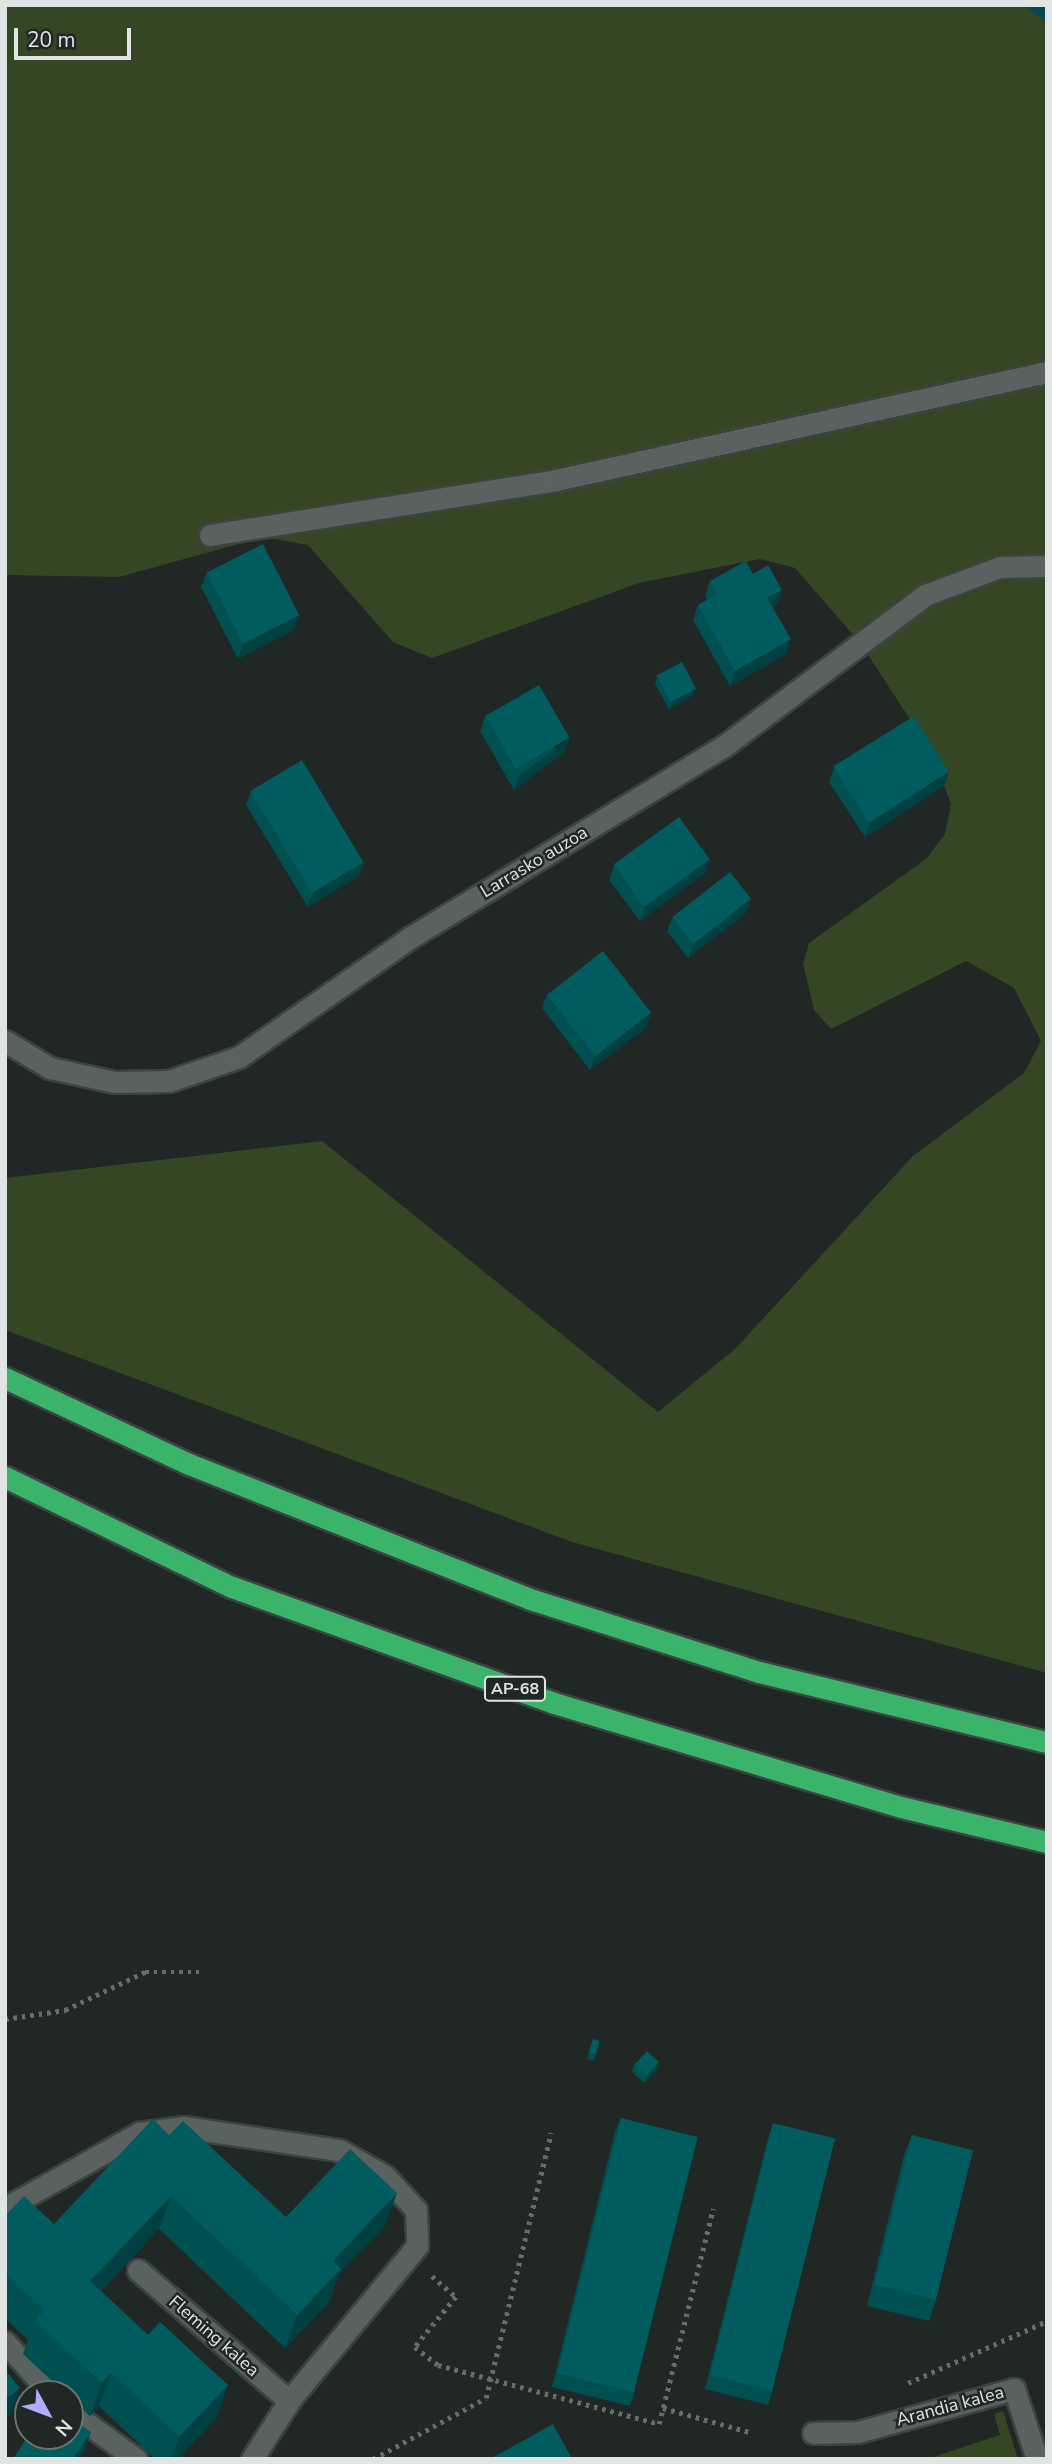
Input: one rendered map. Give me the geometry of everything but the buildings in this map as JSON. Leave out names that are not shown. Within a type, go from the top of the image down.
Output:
[{"type":"highway","points":[[5,1378],[189,1464],[530,1599],[759,1672],[1047,1742]]},
{"type":"highway","name":"AP-68","points":[[5,1476],[232,1587],[554,1703],[901,1807],[1047,1842]]},
{"type":"street","points":[[210,535],[556,480],[1047,372]]},
{"type":"street","name":"Larrasko auzoa","points":[[5,1041],[50,1068],[115,1082],[169,1081],[239,1057],[411,937],[724,746],[925,595],[1000,567],[1047,566]]},
{"type":"street","points":[[5,2208],[139,2133],[183,2127],[339,2150],[385,2176],[416,2210],[417,2246],[289,2401],[252,2459]]},
{"type":"street","name":"Fleming kalea","points":[[138,2270],[289,2401]]},
{"type":"street","points":[[5,2342],[39,2380]]},
{"type":"street","name":"Arandia kalea","points":[[813,2433],[858,2432],[1014,2389],[1037,2459]]},
{"type":"street","points":[[84,2422],[131,2457]]},
{"type":"path","points":[[5,2019],[65,2010],[145,1972],[199,1972]]},
{"type":"path","points":[[373,2459],[486,2398],[551,2133]]},
{"type":"path","points":[[436,2279],[456,2297],[415,2347],[438,2365],[659,2424],[713,2209]]},
{"type":"path","points":[[663,2408],[753,2433]]},
{"type":"green space","points":[[5,5],[1047,5],[1047,1673],[572,1542],[5,1330],[5,1178],[322,1141],[658,1412],[735,1349],[913,1156],[1024,1073],[1041,1041],[1014,988],[966,961],[831,1029],[814,1010],[803,964],[809,943],[926,859],[945,834],[951,804],[932,753],[861,644],[795,568],[760,559],[639,583],[432,658],[393,642],[308,545],[264,537],[119,577],[5,575]]},
{"type":"green space","points":[[1003,2411],[1018,2459],[928,2459],[1000,2435],[994,2414]]},
{"type":"waterway","points":[[1033,5],[1047,16]]}]
